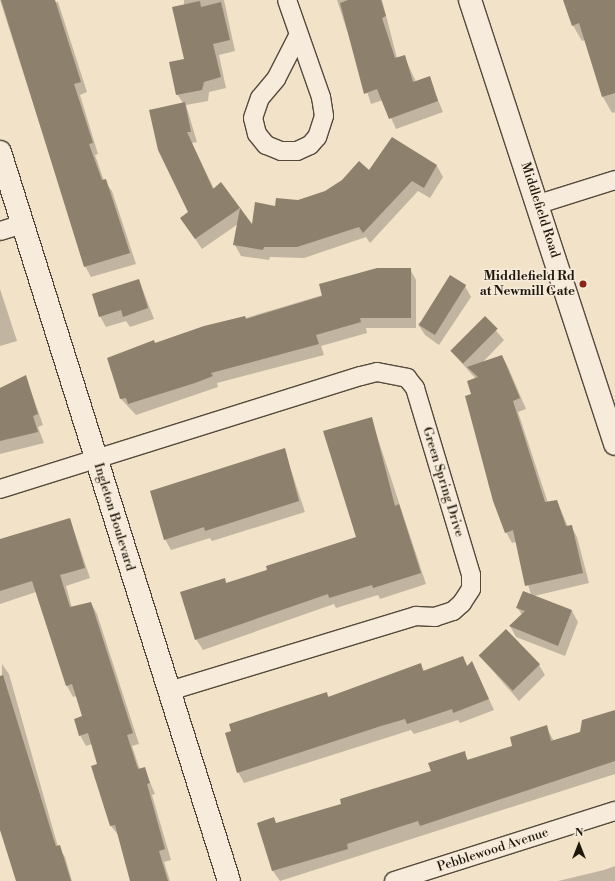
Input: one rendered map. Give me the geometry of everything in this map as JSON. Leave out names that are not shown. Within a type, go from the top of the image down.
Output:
[{"type":"street","points":[[288,0],[298,36],[321,96],[322,126],[310,145],[297,151],[281,151],[262,139],[253,118],[260,98],[276,79],[298,36]]},
{"type":"street","name":"Middlefield Road","points":[[470,0],[539,204],[615,444]]},
{"type":"street","name":"Ingleton Boulevard","points":[[0,152],[168,691],[230,881]]},
{"type":"street","points":[[539,204],[615,180]]},
{"type":"street","points":[[0,231],[23,224]]},
{"type":"street","name":"Green Spring Drive","points":[[0,489],[377,372],[407,378],[418,396],[471,575],[471,589],[462,603],[453,611],[435,617],[416,616],[168,691]]},
{"type":"street","name":"Pebblewood Avenue","points":[[394,881],[615,811]]},
{"type":"building","points":[[1,0],[55,0],[81,82],[74,84],[93,143],[89,144],[102,180],[106,179],[130,253],[84,267]]},
{"type":"building","points":[[348,0],[381,0],[386,16],[382,18],[395,58],[405,55],[413,82],[430,76],[438,101],[389,119],[377,89],[364,94],[340,3]]},
{"type":"building","points":[[563,0],[615,0],[615,93],[602,97],[579,23],[572,26]]},
{"type":"building","points":[[200,1],[201,7],[221,2],[230,40],[213,44],[221,77],[204,82],[202,90],[176,95],[169,62],[184,59],[172,7]]},
{"type":"building","points":[[185,102],[191,132],[187,132],[213,189],[221,182],[252,224],[255,202],[275,206],[276,198],[298,200],[325,191],[342,180],[359,161],[369,170],[392,137],[437,165],[424,188],[412,181],[363,233],[359,227],[297,247],[264,247],[263,250],[233,245],[240,208],[195,239],[180,218],[188,212],[158,150],[149,110]]},
{"type":"building","points":[[377,268],[411,268],[411,318],[360,318],[361,322],[316,335],[319,344],[211,373],[213,376],[195,383],[128,404],[126,398],[120,399],[107,358],[154,340],[155,343],[204,326],[245,316],[246,319],[322,296],[319,284]]},
{"type":"building","points":[[450,275],[466,285],[435,335],[419,325]]},
{"type":"building","points":[[139,279],[148,308],[123,317],[121,310],[99,317],[92,294]]},
{"type":"building","points":[[485,316],[498,329],[463,363],[450,351]]},
{"type":"building","points":[[502,355],[520,398],[513,401],[545,502],[557,500],[566,526],[572,525],[583,573],[525,586],[513,530],[505,533],[493,501],[465,396],[471,394],[467,381],[478,377],[467,367]]},
{"type":"building","points":[[26,375],[38,414],[33,416],[38,432],[0,441],[0,388]]},
{"type":"building","points":[[372,417],[395,506],[399,504],[421,573],[373,588],[372,585],[329,598],[328,594],[195,640],[180,592],[225,578],[226,583],[267,570],[266,566],[356,537],[323,431]]},
{"type":"building","points":[[285,448],[299,501],[205,531],[204,527],[164,540],[150,491]]},
{"type":"building","points":[[70,518],[85,568],[60,575],[70,607],[91,602],[133,733],[127,735],[138,769],[145,767],[150,783],[147,784],[165,849],[159,851],[168,881],[130,881],[115,825],[110,826],[91,766],[97,764],[88,733],[79,736],[74,719],[82,716],[72,684],[66,686],[32,581],[0,591],[0,539]]},
{"type":"building","points":[[523,591],[572,610],[558,646],[509,626],[525,611],[516,608]]},
{"type":"building","points":[[506,629],[540,664],[513,691],[479,655]]},
{"type":"building","points":[[463,656],[467,666],[472,661],[489,699],[453,713],[452,709],[407,724],[405,719],[381,726],[237,773],[225,733],[231,731],[229,724],[327,692],[328,697],[421,663],[423,671]]},
{"type":"building","points":[[3,675],[53,837],[56,846],[60,845],[71,881],[16,881],[0,830],[0,676]]},
{"type":"building","points":[[615,710],[615,761],[420,826],[418,821],[393,829],[347,844],[348,849],[272,871],[257,823],[274,817],[276,823],[341,804],[340,799],[431,771],[428,763],[465,751],[467,760],[512,746],[510,737],[547,725],[551,741],[580,732],[582,720]]},
{"type":"place","name":"Middlefield Rd at Newmill Gate","points":[[583,284]]}]
